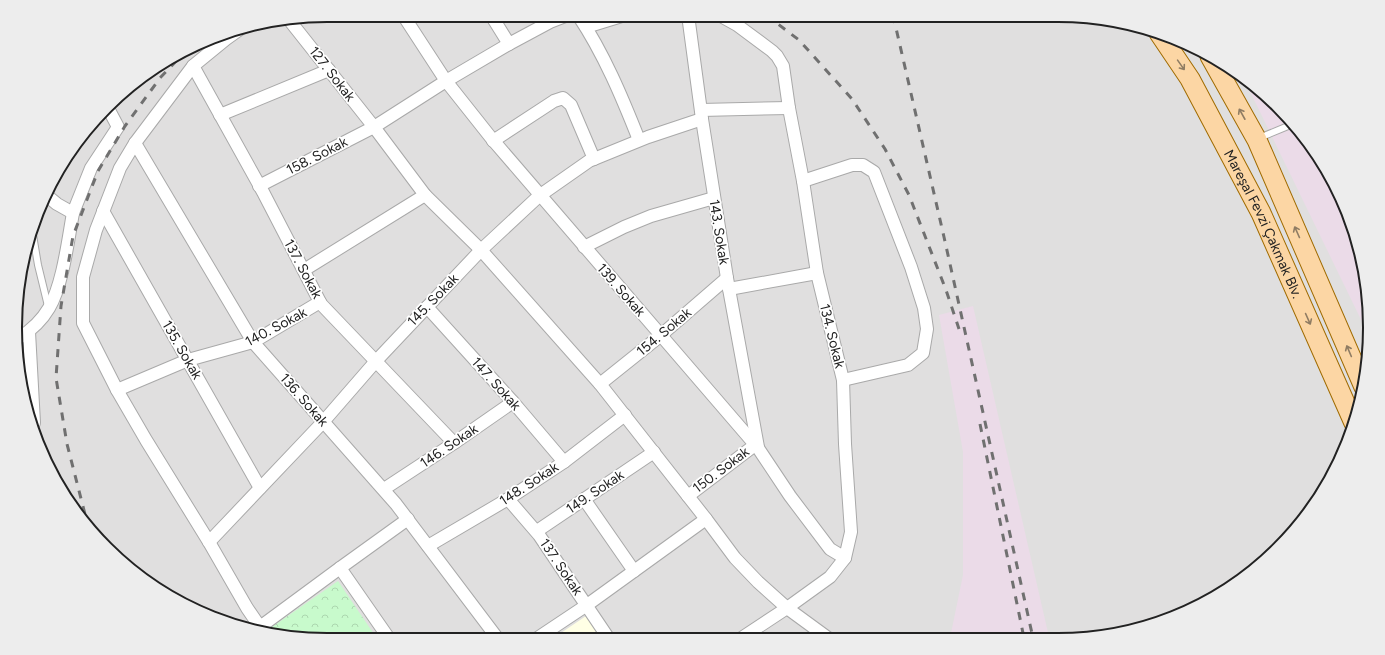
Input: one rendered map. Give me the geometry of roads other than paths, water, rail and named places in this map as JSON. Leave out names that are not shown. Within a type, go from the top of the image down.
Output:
[{"type":"main road","name":"Mareşal Fevzi Çakmak Blv.","points":[[1165,41],[1190,79],[1261,213],[1350,415]]},
{"type":"main road","name":"Mareşal Fevzi Çakmak Blv.","points":[[1228,74],[1359,375]]},
{"type":"street","name":"139. Sokak","points":[[408,22],[446,81],[493,141],[756,446],[790,496],[830,549],[845,558]]},
{"type":"street","points":[[496,22],[510,44],[550,22]]},
{"type":"street","points":[[583,22],[622,96],[639,140]]},
{"type":"street","points":[[586,27],[602,22]]},
{"type":"street","name":"143. Sokak","points":[[689,22],[714,198],[756,446]]},
{"type":"street","name":"134. Sokak","points":[[731,22],[777,56],[781,61],[784,72],[817,273],[843,380],[845,444],[851,532],[845,558],[830,577],[787,608],[748,633]]},
{"type":"street","name":"127. Sokak","points":[[293,25],[374,127],[425,195],[481,250],[600,384],[735,558],[758,582],[787,608],[821,633]]},
{"type":"street","points":[[226,39],[193,66],[135,143],[120,168],[96,230],[83,277],[83,323],[146,440],[259,625]]},
{"type":"street","name":"158. Sokak","points":[[259,186],[374,127],[446,81],[510,44]]},
{"type":"street","name":"137. Sokak","points":[[193,66],[259,186],[320,302],[454,443]]},
{"type":"street","points":[[220,115],[329,70]]},
{"type":"street","points":[[493,141],[554,101],[563,98],[571,105],[594,159]]},
{"type":"street","name":"145. Sokak","points":[[209,542],[323,422],[376,361],[481,250],[540,196],[589,161],[701,114],[789,108]]},
{"type":"street","points":[[32,407],[24,335],[49,308],[59,284],[73,213],[91,168],[118,127],[110,112]]},
{"type":"street","name":"136. Sokak","points":[[135,143],[253,342],[384,489],[493,633]]},
{"type":"street","points":[[803,181],[852,165],[863,165],[874,172],[911,267],[924,308],[927,329],[923,353],[908,365],[843,380]]},
{"type":"street","points":[[304,270],[425,195]]},
{"type":"street","points":[[584,247],[624,227],[652,216],[714,198]]},
{"type":"street","points":[[51,199],[73,213]]},
{"type":"street","name":"135. Sokak","points":[[103,211],[260,488]]},
{"type":"street","points":[[728,284],[817,273]]},
{"type":"street","name":"154. Sokak","points":[[600,384],[728,284]]},
{"type":"street","name":"140. Sokak","points":[[118,390],[188,360],[253,342],[320,302]]},
{"type":"street","name":"147. Sokak","points":[[427,307],[513,402],[564,462]]},
{"type":"street","name":"146. Sokak","points":[[384,489],[513,402]]},
{"type":"street","name":"148. Sokak","points":[[428,546],[508,499],[564,462],[625,416]]},
{"type":"street","name":"150. Sokak","points":[[688,496],[756,446]]},
{"type":"street","name":"149. Sokak","points":[[536,531],[654,452]]},
{"type":"street","name":"137. Sokak","points":[[508,499],[536,531],[605,633]]},
{"type":"street","points":[[584,499],[634,571]]},
{"type":"street","points":[[266,627],[340,568],[408,519]]},
{"type":"street","points":[[545,633],[706,519]]},
{"type":"street","points":[[340,568],[385,633]]},
{"type":"lane","points":[[1257,140],[1287,126]]},
{"type":"lane","points":[[34,241],[38,265],[49,308]]},
{"type":"railway","points":[[775,22],[799,40],[852,99],[885,149],[909,195],[946,290],[959,329]]},
{"type":"railway","points":[[895,22],[1032,633]]},
{"type":"railway","points":[[85,512],[67,444],[56,378],[61,306],[73,236],[98,171],[125,126],[160,78],[173,64]]},
{"type":"railway","points":[[980,424],[1023,633]]}]
